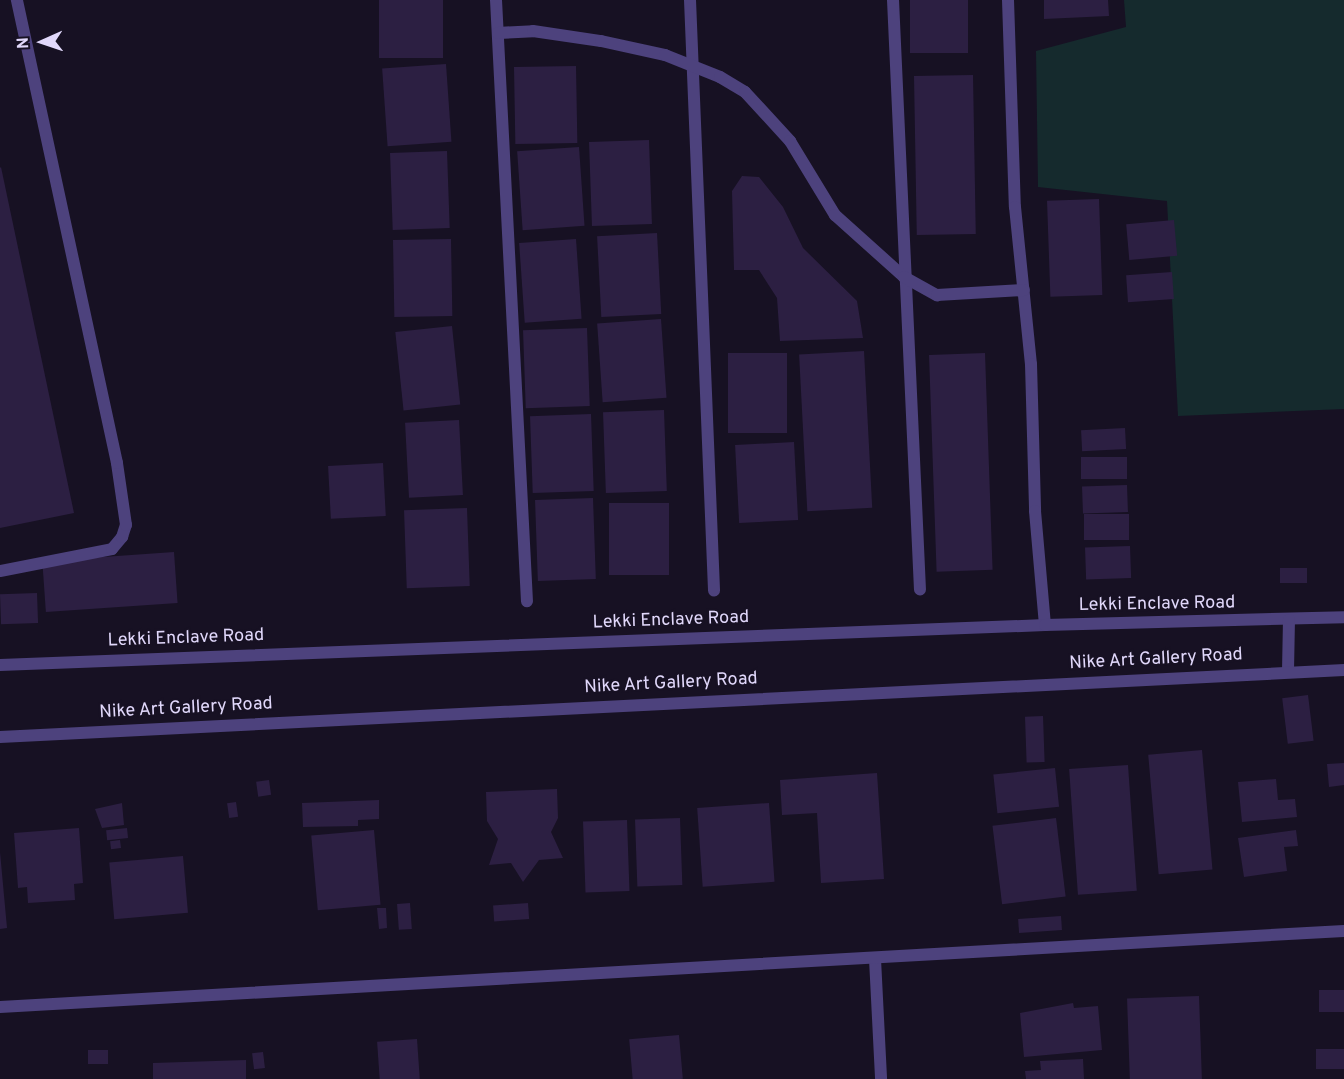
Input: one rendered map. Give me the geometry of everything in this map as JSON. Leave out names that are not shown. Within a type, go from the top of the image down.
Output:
[{"type":"street","points":[[0,571],[112,549],[122,537],[126,525],[117,462],[17,0]]},
{"type":"street","points":[[496,0],[526,601]]},
{"type":"street","points":[[690,0],[714,591]]},
{"type":"street","points":[[893,0],[920,589]]},
{"type":"street","points":[[1008,0],[1015,207],[1031,364],[1035,512],[1045,625]]},
{"type":"street","points":[[498,33],[533,31],[601,41],[665,56],[693,66],[745,92],[790,141],[835,215],[904,277],[937,295],[1024,290]]},
{"type":"street","name":"Lekki Enclave Road","points":[[0,665],[1045,625],[1344,617]]},
{"type":"street","points":[[1288,671],[1289,620]]},
{"type":"street","name":"Nike Art Gallery Road","points":[[0,737],[1344,670]]},
{"type":"street","points":[[0,1007],[1344,931]]},
{"type":"street","points":[[875,959],[881,1079]]},
{"type":"green space","points":[[1124,0],[1344,0],[1344,409],[1178,416],[1167,201],[1038,187],[1036,51],[1126,27]]},
{"type":"building","points":[[379,0],[443,0],[443,58],[379,58]]},
{"type":"building","points":[[910,0],[968,0],[968,53],[910,53]]},
{"type":"building","points":[[1044,0],[1108,0],[1109,16],[1044,19]]},
{"type":"building","points":[[446,64],[451,142],[388,146],[382,68]]},
{"type":"building","points":[[576,66],[577,143],[515,144],[514,67]]},
{"type":"building","points":[[973,75],[976,234],[917,235],[914,76]]},
{"type":"building","points":[[649,140],[652,224],[592,226],[589,142]]},
{"type":"building","points":[[579,147],[585,226],[523,230],[517,151]]},
{"type":"building","points":[[447,151],[450,228],[393,230],[390,153]]},
{"type":"building","points":[[0,168],[74,513],[0,528]]},
{"type":"building","points":[[742,176],[759,177],[783,207],[803,248],[857,301],[863,338],[780,341],[777,298],[759,270],[734,270],[732,191]]},
{"type":"building","points":[[1099,199],[1102,295],[1050,297],[1047,201]]},
{"type":"building","points":[[1174,220],[1177,256],[1129,260],[1126,224]]},
{"type":"building","points":[[657,233],[661,314],[601,317],[597,236]]},
{"type":"building","points":[[451,239],[452,316],[394,317],[393,240]]},
{"type":"building","points":[[576,239],[582,319],[525,323],[519,243]]},
{"type":"building","points":[[1172,272],[1174,299],[1128,302],[1126,275]]},
{"type":"building","points":[[661,319],[667,398],[603,402],[597,323]]},
{"type":"building","points":[[452,326],[460,405],[404,411],[395,332]]},
{"type":"building","points":[[587,328],[590,406],[526,408],[523,330]]},
{"type":"building","points":[[864,351],[872,508],[807,511],[799,354]]},
{"type":"building","points":[[728,353],[787,353],[787,433],[728,433]]},
{"type":"building","points":[[985,353],[993,570],[937,572],[929,355]]},
{"type":"building","points":[[664,410],[667,491],[606,493],[603,412]]},
{"type":"building","points":[[591,414],[594,491],[533,493],[530,416]]},
{"type":"building","points":[[459,420],[463,495],[409,498],[405,423]]},
{"type":"building","points":[[1125,428],[1126,449],[1082,451],[1081,430]]},
{"type":"building","points":[[794,442],[798,520],[739,523],[735,445]]},
{"type":"building","points":[[1081,457],[1127,457],[1127,479],[1081,479]]},
{"type":"building","points":[[383,463],[386,516],[331,519],[328,466]]},
{"type":"building","points":[[1127,485],[1128,512],[1083,514],[1082,487]]},
{"type":"building","points":[[593,498],[596,579],[538,581],[535,500]]},
{"type":"building","points":[[609,503],[669,503],[669,575],[609,575]]},
{"type":"building","points":[[467,508],[470,586],[407,588],[404,510]]},
{"type":"building","points":[[1084,514],[1129,514],[1129,540],[1084,540]]},
{"type":"building","points":[[1130,546],[1131,578],[1086,580],[1085,548]]},
{"type":"building","points":[[174,552],[178,603],[46,612],[42,561]]},
{"type":"building","points":[[1280,568],[1307,568],[1307,583],[1280,583]]},
{"type":"building","points":[[37,593],[38,623],[1,624],[0,594]]},
{"type":"building","points":[[1308,695],[1314,741],[1288,744],[1282,698]]},
{"type":"building","points":[[1043,716],[1045,762],[1027,763],[1025,717]]},
{"type":"building","points":[[1202,750],[1212,870],[1159,874],[1148,755]]},
{"type":"building","points":[[1344,763],[1344,785],[1329,787],[1327,764]]},
{"type":"building","points":[[1128,765],[1137,891],[1078,895],[1069,769]]},
{"type":"building","points":[[1055,768],[1059,807],[997,813],[993,774]]},
{"type":"building","points":[[877,773],[884,879],[821,883],[817,813],[782,815],[780,780]]},
{"type":"building","points":[[1276,779],[1278,800],[1295,799],[1297,817],[1242,822],[1238,782]]},
{"type":"building","points":[[269,780],[271,795],[258,797],[256,782]]},
{"type":"building","points":[[557,789],[558,818],[551,832],[563,858],[539,860],[523,882],[511,863],[489,865],[498,839],[487,821],[486,792]]},
{"type":"building","points":[[379,800],[379,819],[358,820],[358,826],[303,827],[302,803]]},
{"type":"building","points":[[236,802],[238,817],[229,818],[227,803]]},
{"type":"building","points":[[122,803],[124,825],[102,828],[95,809]]},
{"type":"building","points":[[769,803],[775,882],[703,887],[697,808]]},
{"type":"building","points":[[680,818],[682,885],[637,887],[635,820]]},
{"type":"building","points":[[1056,818],[1066,896],[1002,904],[992,826]]},
{"type":"building","points":[[627,820],[629,891],[586,892],[583,822]]},
{"type":"building","points":[[79,828],[83,883],[74,884],[75,900],[28,903],[27,887],[18,888],[14,833]]},
{"type":"building","points":[[127,828],[128,838],[107,840],[106,830]]},
{"type":"building","points":[[374,830],[381,905],[318,910],[311,835]]},
{"type":"building","points":[[1296,830],[1298,846],[1284,847],[1287,871],[1244,877],[1238,838]]},
{"type":"building","points":[[120,840],[121,848],[111,849],[110,841]]},
{"type":"building","points":[[0,852],[7,928],[0,929]]},
{"type":"building","points":[[183,856],[188,913],[114,919],[109,862]]},
{"type":"building","points":[[410,903],[412,929],[399,930],[397,904]]},
{"type":"building","points":[[528,903],[529,919],[494,921],[493,905]]},
{"type":"building","points":[[377,908],[386,908],[387,928],[379,929]]},
{"type":"building","points":[[1061,916],[1062,930],[1019,933],[1018,919]]},
{"type":"building","points":[[1319,990],[1344,990],[1344,1012],[1319,1012]]},
{"type":"building","points":[[1199,996],[1202,1079],[1130,1079],[1127,999]]},
{"type":"building","points":[[1073,1003],[1074,1008],[1098,1006],[1102,1050],[1024,1057],[1020,1013]]},
{"type":"building","points":[[679,1035],[683,1079],[633,1079],[629,1039]]},
{"type":"building","points":[[417,1039],[420,1079],[380,1079],[377,1042]]},
{"type":"building","points":[[1316,1049],[1344,1049],[1344,1069],[1316,1069]]},
{"type":"building","points":[[88,1050],[108,1050],[108,1064],[88,1064]]},
{"type":"building","points":[[263,1052],[265,1068],[254,1069],[252,1053]]},
{"type":"building","points":[[1083,1059],[1084,1079],[1026,1079],[1025,1071],[1041,1070],[1040,1061]]},
{"type":"building","points":[[246,1060],[246,1079],[153,1079],[153,1063]]}]
